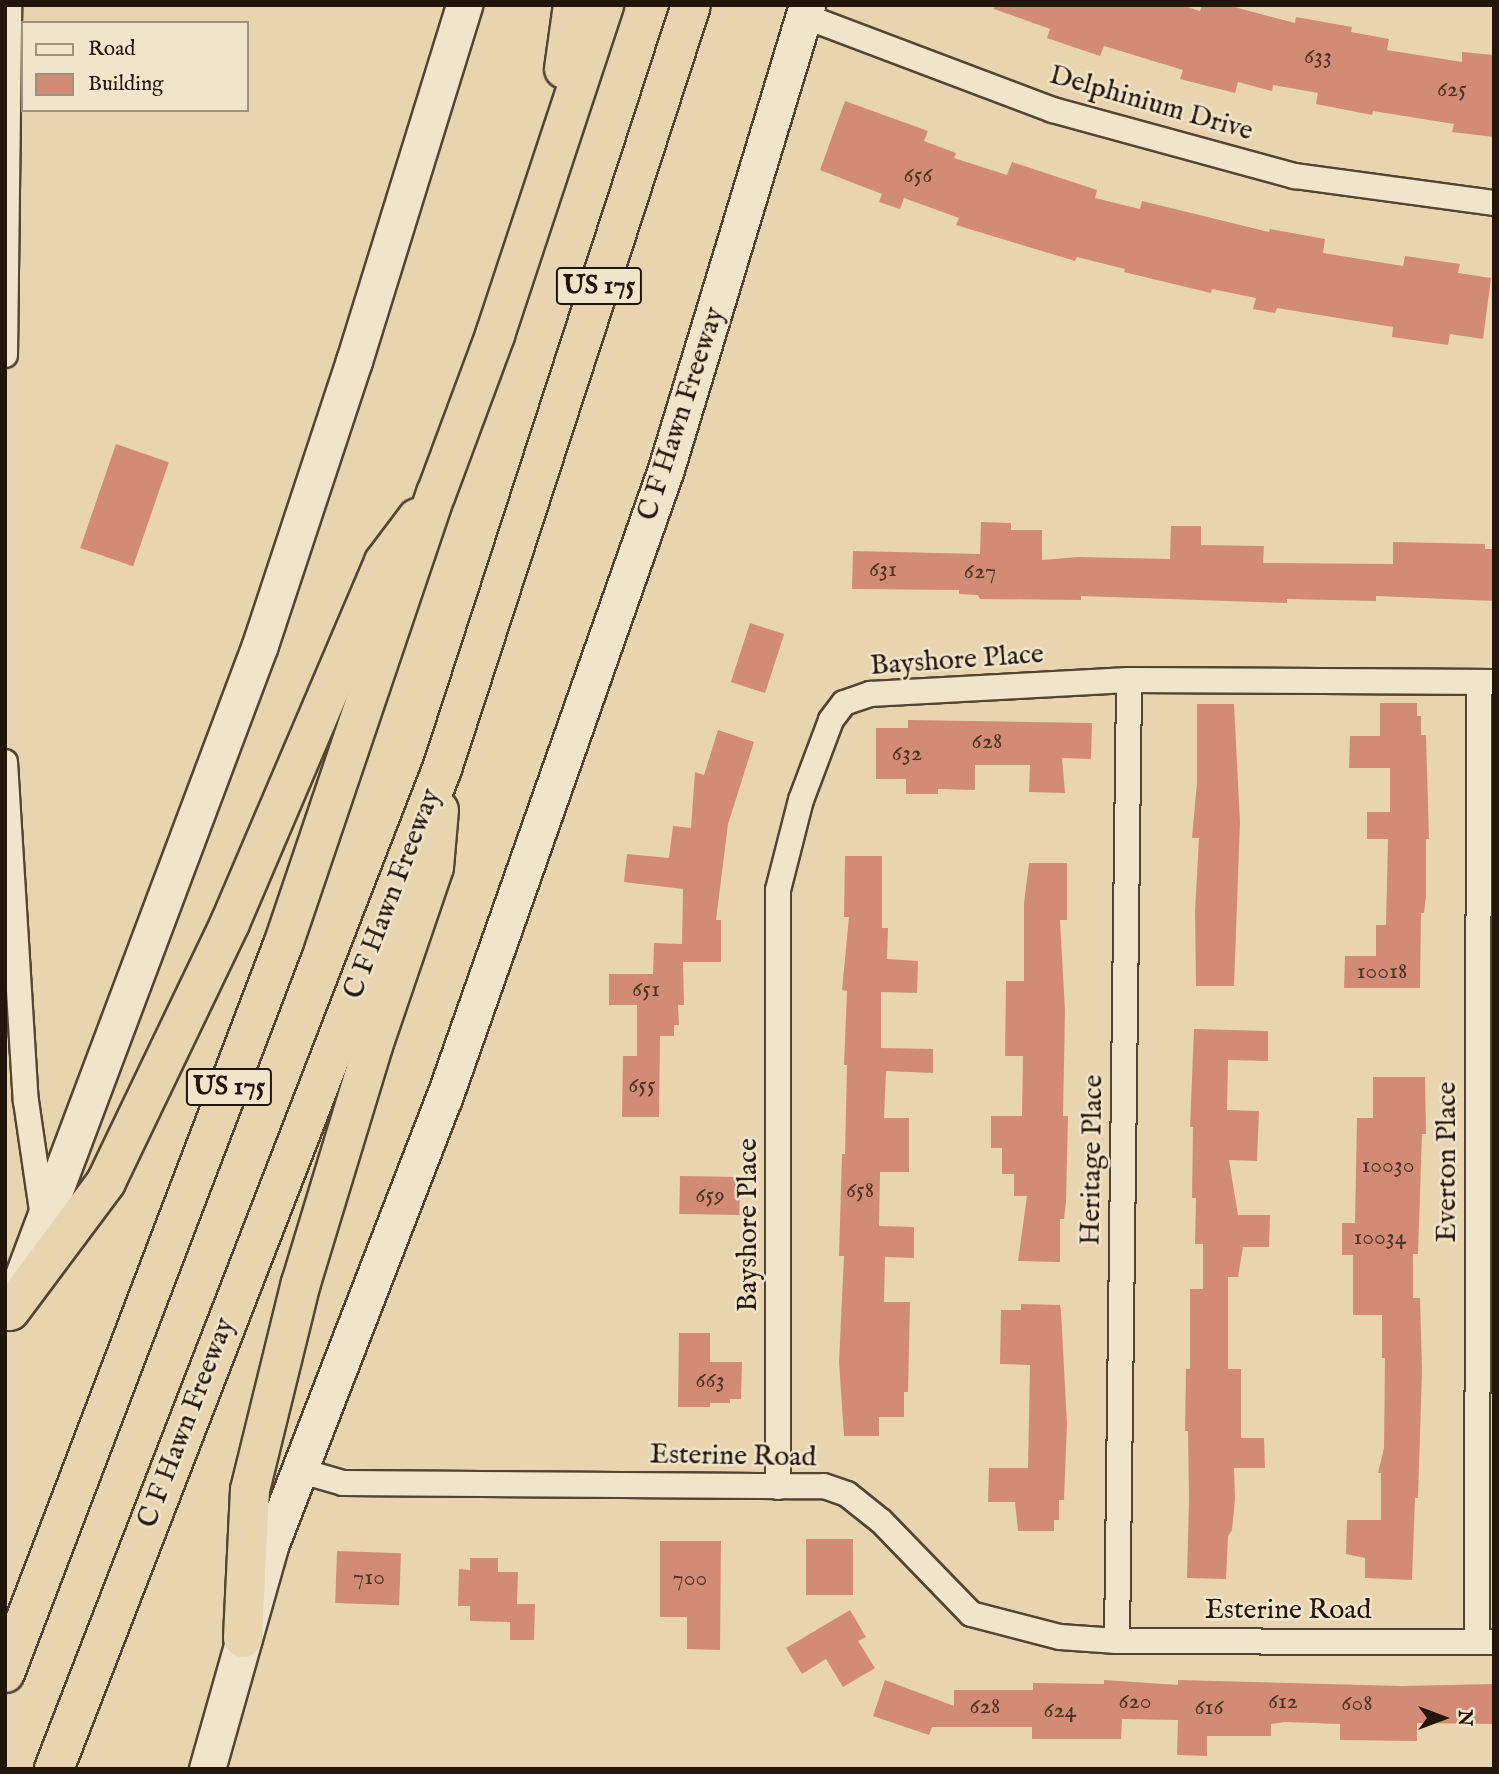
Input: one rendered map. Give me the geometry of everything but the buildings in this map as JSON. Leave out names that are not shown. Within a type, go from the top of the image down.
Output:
[{"type":"highway","points":[[551,163],[573,5]]},
{"type":"highway","name":"US 175","points":[[5,1673],[284,942],[436,494],[495,335],[604,5]]},
{"type":"highway","name":"C F Hawn Freeway","points":[[54,1769],[443,766],[691,5]]},
{"type":"highway","points":[[8,1317],[106,1182],[230,923],[384,562],[436,494]]},
{"type":"highway","points":[[243,1638],[250,1490],[302,1283],[373,1046],[434,867],[443,766]]},
{"type":"main road","points":[[8,1317],[260,645],[354,360],[464,5]]},
{"type":"main road","name":"C F Hawn Freeway","points":[[207,1769],[270,1546],[444,1098],[662,482],[746,216],[806,11]]},
{"type":"street","points":[[5,355],[9,5]]},
{"type":"street","name":"Delphinium Drive","points":[[806,11],[1053,110],[1282,172],[1494,203]]},
{"type":"street","name":"Bayshore Place","points":[[778,1487],[778,890],[801,800],[831,720],[844,704],[870,694],[1129,680],[1486,682]]},
{"type":"street","name":"Heritage Place","points":[[1117,1641],[1129,680]]},
{"type":"street","name":"Everton Place","points":[[1485,1642],[1486,682]]},
{"type":"street","points":[[5,762],[13,1029],[43,1218]]},
{"type":"street","name":"Esterine Road","points":[[298,1470],[343,1483],[824,1486],[847,1494],[881,1521],[971,1614],[1060,1637],[1117,1641],[1485,1642]]}]
